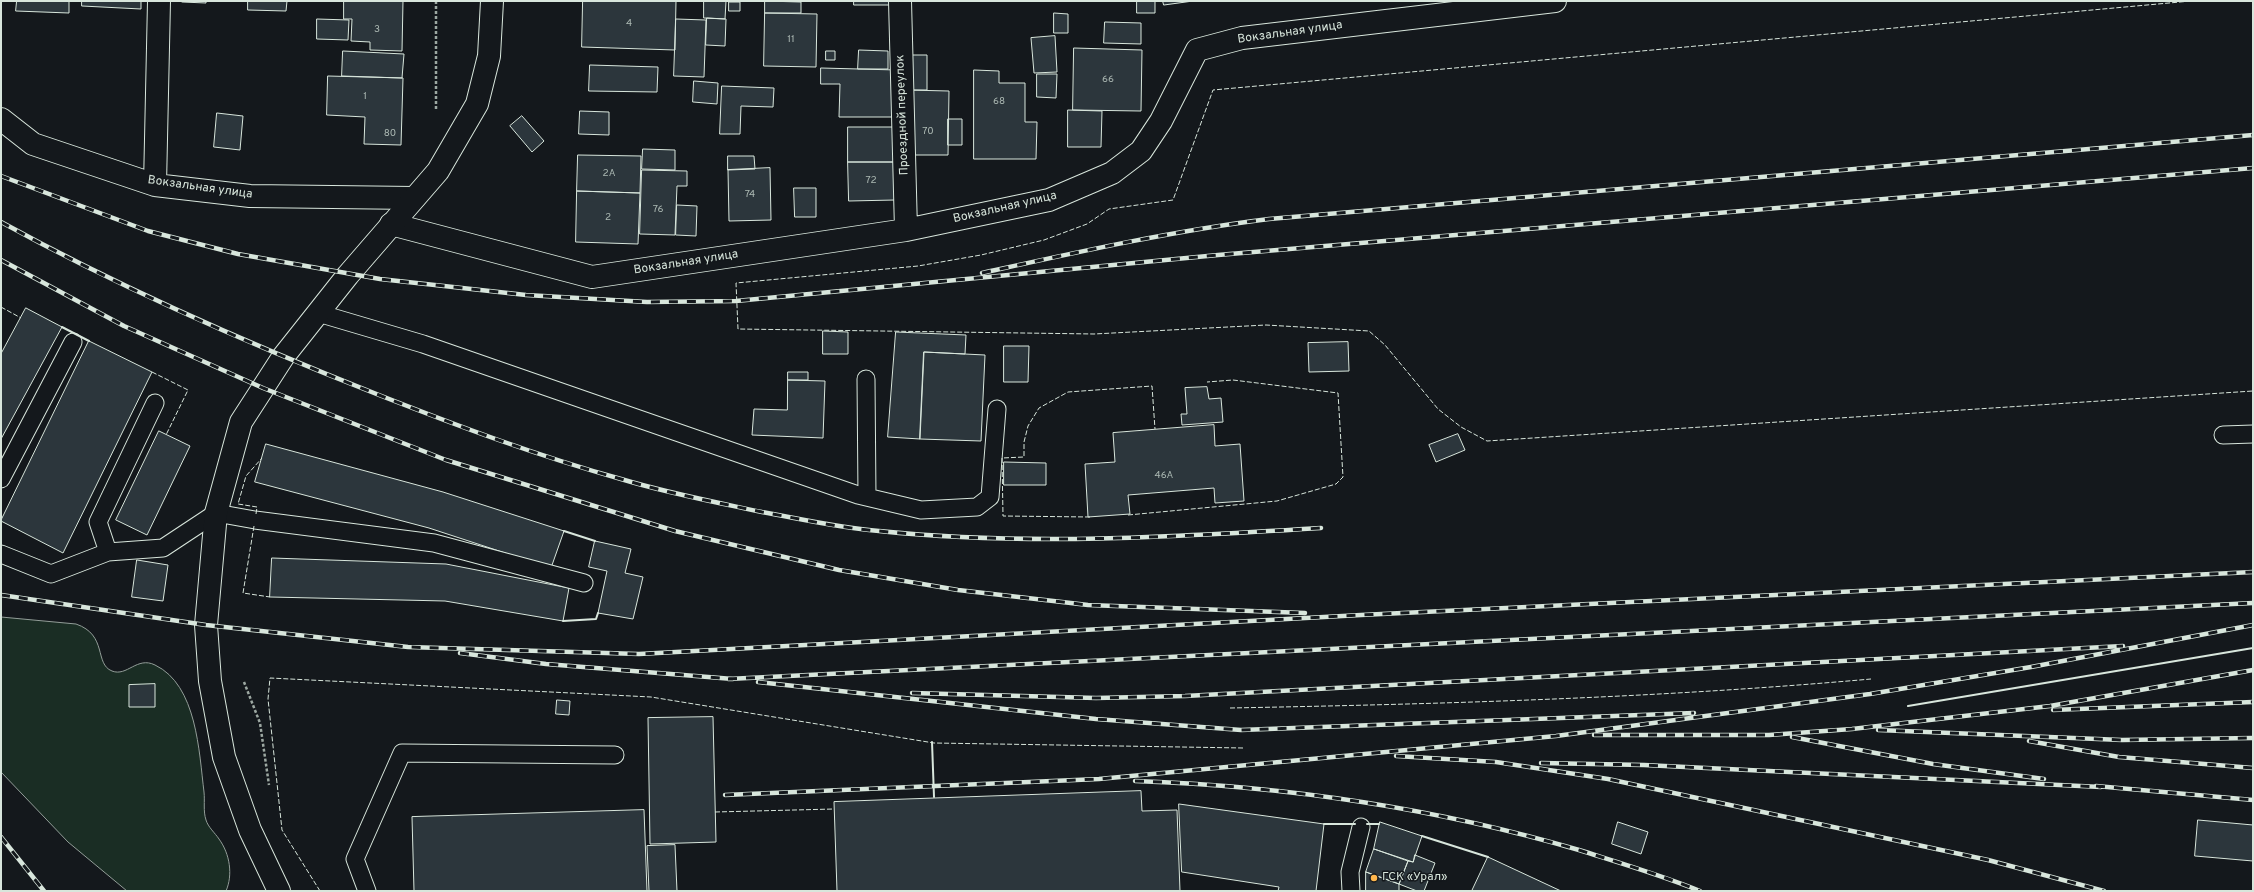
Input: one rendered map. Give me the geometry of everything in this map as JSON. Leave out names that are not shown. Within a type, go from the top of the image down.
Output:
[{"type":"street","points":[[155,185],[159,1]]},
{"type":"street","points":[[279,891],[250,830],[224,757],[210,681],[206,625],[216,513],[241,422],[283,357],[391,224],[438,172],[477,104],[489,56],[492,1]]},
{"type":"street","name":"Проездной переулок","points":[[900,1],[906,230]]},
{"type":"street","name":"Вокзальная улица","points":[[391,224],[592,277],[906,230],[1048,200],[1112,173],[1141,151],[1161,121],[1197,50],[1242,38],[1555,1]]},
{"type":"street","name":"Вокзальная улица","points":[[1,119],[33,144],[155,185],[250,196],[414,198]]},
{"type":"lane","points":[[318,313],[423,344],[866,497],[921,510],[977,507],[990,497],[997,409]]},
{"type":"lane","points":[[1,479],[73,342]]},
{"type":"lane","points":[[866,379],[866,497]]},
{"type":"lane","points":[[108,552],[98,522],[155,403]]},
{"type":"lane","points":[[2223,435],[2253,434]]},
{"type":"lane","points":[[1,554],[51,574],[108,552],[163,548],[216,513],[255,520],[434,543],[584,582]]},
{"type":"lane","points":[[367,891],[355,859],[402,753],[615,755]]},
{"type":"lane","points":[[1351,891],[1350,872],[1361,827]]},
{"type":"path","points":[[436,1],[436,112]]},
{"type":"path","points":[[243,680],[260,723],[270,790]]},
{"type":"green space","points":[[1,617],[76,624],[86,629],[93,635],[97,642],[103,662],[112,671],[123,671],[143,663],[149,663],[155,665],[169,675],[180,688],[188,703],[197,740],[204,792],[205,817],[208,825],[223,845],[228,858],[230,871],[226,891],[127,891],[68,842],[1,772]]},
{"type":"building","points":[[17,1],[69,1],[69,13],[16,11]]},
{"type":"building","points":[[82,1],[141,1],[141,9],[82,6]]},
{"type":"building","points":[[206,1],[206,3],[182,2]]},
{"type":"building","points":[[248,1],[287,1],[286,11],[248,10]]},
{"type":"building","points":[[344,1],[403,1],[402,51],[370,50],[370,42],[351,41],[352,19],[344,19]]},
{"type":"building","points":[[583,1],[676,1],[675,50],[582,47]]},
{"type":"building","points":[[704,1],[726,1],[725,19],[704,18]]},
{"type":"building","points":[[765,1],[801,2],[801,13],[765,13]]},
{"type":"building","points":[[854,1],[890,1],[890,5],[854,5]]},
{"type":"building","points":[[1137,1],[1155,1],[1155,13],[1137,13]]},
{"type":"building","points":[[1163,1],[1193,1],[1164,5]]},
{"type":"building","points":[[729,2],[740,2],[740,11],[729,11]]},
{"type":"building","points":[[765,13],[817,14],[816,67],[764,66]]},
{"type":"building","points":[[1054,13],[1068,14],[1068,33],[1054,33]]},
{"type":"building","points":[[707,18],[726,19],[725,46],[706,45]]},
{"type":"building","points":[[317,19],[349,20],[348,40],[317,39]]},
{"type":"building","points":[[676,19],[706,20],[704,77],[674,76]]},
{"type":"building","points":[[1105,22],[1141,23],[1141,44],[1104,43]]},
{"type":"building","points":[[1055,36],[1057,72],[1034,73],[1031,38]]},
{"type":"building","points":[[1074,48],[1142,50],[1141,111],[1073,110]]},
{"type":"building","points":[[859,50],[888,51],[888,69],[858,69]]},
{"type":"building","points":[[343,51],[404,54],[402,78],[342,76]]},
{"type":"building","points":[[826,51],[835,51],[835,60],[826,60]]},
{"type":"building","points":[[908,55],[927,55],[927,90],[908,90]]},
{"type":"building","points":[[590,65],[658,67],[657,92],[589,91]]},
{"type":"building","points":[[821,68],[897,70],[896,117],[839,117],[840,84],[821,84]]},
{"type":"building","points":[[974,70],[999,71],[999,83],[1025,83],[1025,122],[1037,122],[1036,159],[974,159]]},
{"type":"building","points":[[1037,74],[1057,74],[1056,98],[1037,97]]},
{"type":"building","points":[[328,76],[403,78],[401,145],[364,144],[365,117],[327,115]]},
{"type":"building","points":[[694,81],[718,83],[717,104],[693,102]]},
{"type":"building","points":[[722,86],[774,88],[773,107],[741,106],[740,134],[720,134]]},
{"type":"building","points":[[907,90],[949,91],[948,155],[907,155]]},
{"type":"building","points":[[1068,110],[1102,111],[1101,147],[1068,147]]},
{"type":"building","points":[[580,111],[609,112],[609,135],[579,134]]},
{"type":"building","points":[[217,113],[243,116],[240,150],[214,147]]},
{"type":"building","points":[[522,116],[544,141],[532,152],[510,126]]},
{"type":"building","points":[[948,119],[962,119],[962,145],[948,145]]},
{"type":"building","points":[[848,127],[894,127],[894,162],[848,162]]},
{"type":"building","points":[[643,149],[675,150],[675,170],[642,169]]},
{"type":"building","points":[[578,155],[641,156],[640,193],[577,191]]},
{"type":"building","points":[[728,156],[754,156],[755,169],[728,170]]},
{"type":"building","points":[[848,162],[894,162],[895,200],[849,201]]},
{"type":"building","points":[[770,168],[771,220],[729,221],[728,170]]},
{"type":"building","points":[[642,170],[687,171],[687,186],[677,186],[675,235],[640,234]]},
{"type":"building","points":[[794,188],[816,188],[816,217],[795,217]]},
{"type":"building","points":[[577,191],[640,193],[638,244],[576,242]]},
{"type":"building","points":[[677,205],[697,206],[696,236],[676,235]]},
{"type":"building","points":[[26,308],[62,327],[1,439],[1,354]]},
{"type":"building","points":[[823,331],[848,332],[848,354],[823,354]]},
{"type":"building","points":[[896,332],[966,335],[965,354],[924,352],[920,439],[888,437]]},
{"type":"building","points":[[89,341],[152,372],[63,553],[1,521]]},
{"type":"building","points":[[1348,342],[1349,371],[1309,372],[1308,343]]},
{"type":"building","points":[[1004,346],[1029,346],[1028,382],[1004,382]]},
{"type":"building","points":[[924,352],[985,355],[981,441],[920,439]]},
{"type":"building","points":[[788,372],[808,372],[808,380],[788,380]]},
{"type":"building","points":[[788,380],[825,381],[823,438],[752,435],[754,409],[787,410]]},
{"type":"building","points":[[1207,387],[1209,399],[1221,398],[1223,422],[1182,425],[1181,414],[1187,414],[1185,388]]},
{"type":"building","points":[[1214,425],[1215,446],[1240,444],[1244,501],[1215,503],[1214,488],[1128,495],[1130,514],[1088,517],[1085,464],[1115,462],[1113,433]]},
{"type":"building","points":[[159,431],[190,446],[147,535],[116,520]]},
{"type":"building","points":[[1458,434],[1465,450],[1436,462],[1429,445]]},
{"type":"building","points":[[266,444],[443,492],[564,531],[551,568],[429,528],[255,482]]},
{"type":"building","points":[[1004,462],[1046,463],[1046,485],[1004,485]]},
{"type":"building","points":[[595,541],[631,549],[625,573],[643,577],[633,619],[598,613],[607,571],[589,567]]},
{"type":"building","points":[[272,558],[446,564],[569,588],[563,621],[445,601],[270,597]]},
{"type":"building","points":[[137,560],[168,565],[163,601],[132,597]]},
{"type":"building","points":[[155,684],[155,707],[129,707],[129,685]]},
{"type":"building","points":[[557,700],[570,701],[569,715],[556,714]]},
{"type":"building","points":[[713,717],[716,842],[650,844],[648,718]]},
{"type":"building","points":[[1141,791],[1142,811],[1177,810],[1180,891],[837,891],[834,802]]},
{"type":"building","points":[[1179,804],[1324,824],[1316,891],[1278,891],[1279,887],[1182,872]]},
{"type":"building","points":[[644,810],[647,891],[414,891],[412,817]]},
{"type":"building","points":[[2198,820],[2253,825],[2253,861],[2195,856]]},
{"type":"building","points":[[1380,822],[1422,836],[1413,862],[1374,849]]},
{"type":"building","points":[[1618,822],[1648,832],[1641,854],[1612,844]]},
{"type":"building","points":[[675,845],[677,891],[649,891],[647,846]]},
{"type":"building","points":[[1374,849],[1408,861],[1399,884],[1366,872]]},
{"type":"building","points":[[1415,855],[1435,863],[1424,891],[1417,891],[1399,884],[1408,861],[1413,862]]},
{"type":"building","points":[[1488,857],[1561,891],[1472,891]]},
{"type":"building","name":"ГСК «Урал»","points":[[1366,872],[1399,884],[1399,891],[1366,891]]},
{"type":"railway","points":[[982,273],[1161,236],[1269,219],[2253,135]]},
{"type":"railway","points":[[1,176],[148,231],[238,254],[380,279],[526,295],[647,302],[736,301],[1218,255],[2253,168]]},
{"type":"railway","points":[[1,222],[47,247],[140,293],[234,336],[330,376],[498,440],[590,470],[673,493],[835,526],[934,536],[1045,539],[1155,537],[1321,528]]},
{"type":"railway","points":[[1,260],[124,326],[263,388],[446,460],[675,531],[839,570],[958,590],[1088,605],[1305,613]]},
{"type":"railway","points":[[1,595],[206,625],[408,647],[639,654],[1361,615],[2253,572]]},
{"type":"railway","points":[[728,679],[2253,603]]},
{"type":"railway","points":[[725,795],[1099,779],[1556,736],[1870,694],[2031,667],[2253,625]]},
{"type":"railway","points":[[912,693],[1096,698],[1185,696],[2123,646]]},
{"type":"railway","points":[[460,653],[546,664],[733,679]]},
{"type":"railway","points":[[1594,735],[1769,735],[1852,729],[2050,706],[2253,670]]},
{"type":"railway","points":[[758,682],[1096,719],[1241,730],[1694,713]]},
{"type":"railway","points":[[2053,710],[2253,702]]},
{"type":"railway","points":[[1878,730],[2122,740],[2253,738]]},
{"type":"railway","points":[[1792,737],[1933,764],[2044,779]]},
{"type":"railway","points":[[2029,741],[2119,757],[2253,768]]},
{"type":"railway","points":[[1396,756],[1496,762],[1608,779],[1988,860],[2104,891]]},
{"type":"railway","points":[[1541,763],[1644,765],[2101,787]]},
{"type":"railway","points":[[1135,781],[1247,788],[1303,794],[1415,811],[1525,835],[1579,850],[1655,874],[1700,891]]},
{"type":"railway","points":[[2096,786],[2253,800]]},
{"type":"railway","points":[[1,837],[44,891]]},
{"type":"fence","points":[[2191,1],[1213,90],[1173,200],[1109,209],[1087,224],[1044,240],[981,255],[918,266],[736,283],[738,329],[1094,334],[1266,325],[1369,331],[1385,345],[1438,409],[1461,427],[1487,441],[2253,391]]},
{"type":"fence","points":[[1,307],[21,318]]},
{"type":"fence","points":[[152,372],[188,390],[166,435]]},
{"type":"fence","points":[[1128,515],[1277,501],[1336,484],[1343,477],[1338,393],[1233,380],[1207,382]]},
{"type":"fence","points":[[1090,517],[1003,516],[1002,458],[1024,457],[1024,442],[1028,426],[1039,408],[1068,392],[1152,386],[1155,429]]},
{"type":"fence","points":[[256,514],[257,507],[238,504],[246,476],[262,458]]},
{"type":"fence","points":[[254,526],[243,593],[270,597]]},
{"type":"fence","points":[[320,891],[282,830],[268,699],[270,678],[651,697],[934,743],[1243,748]]},
{"type":"fence","points":[[1230,708],[1551,699],[1711,691],[1871,679]]},
{"type":"fence","points":[[715,812],[834,809]]},
{"type":"wall","points":[[62,327],[89,341]]},
{"type":"wall","points":[[564,531],[595,541]]},
{"type":"wall","points":[[563,621],[596,619],[598,613]]},
{"type":"wall","points":[[1908,706],[2253,648]]},
{"type":"wall","points":[[932,742],[934,797]]},
{"type":"wall","points":[[1324,824],[1355,824]]},
{"type":"wall","points":[[1367,824],[1379,824]]},
{"type":"wall","points":[[1422,836],[1488,857]]},
{"type":"place","name":"ГСК «Урал»","points":[[1374,878]]}]
